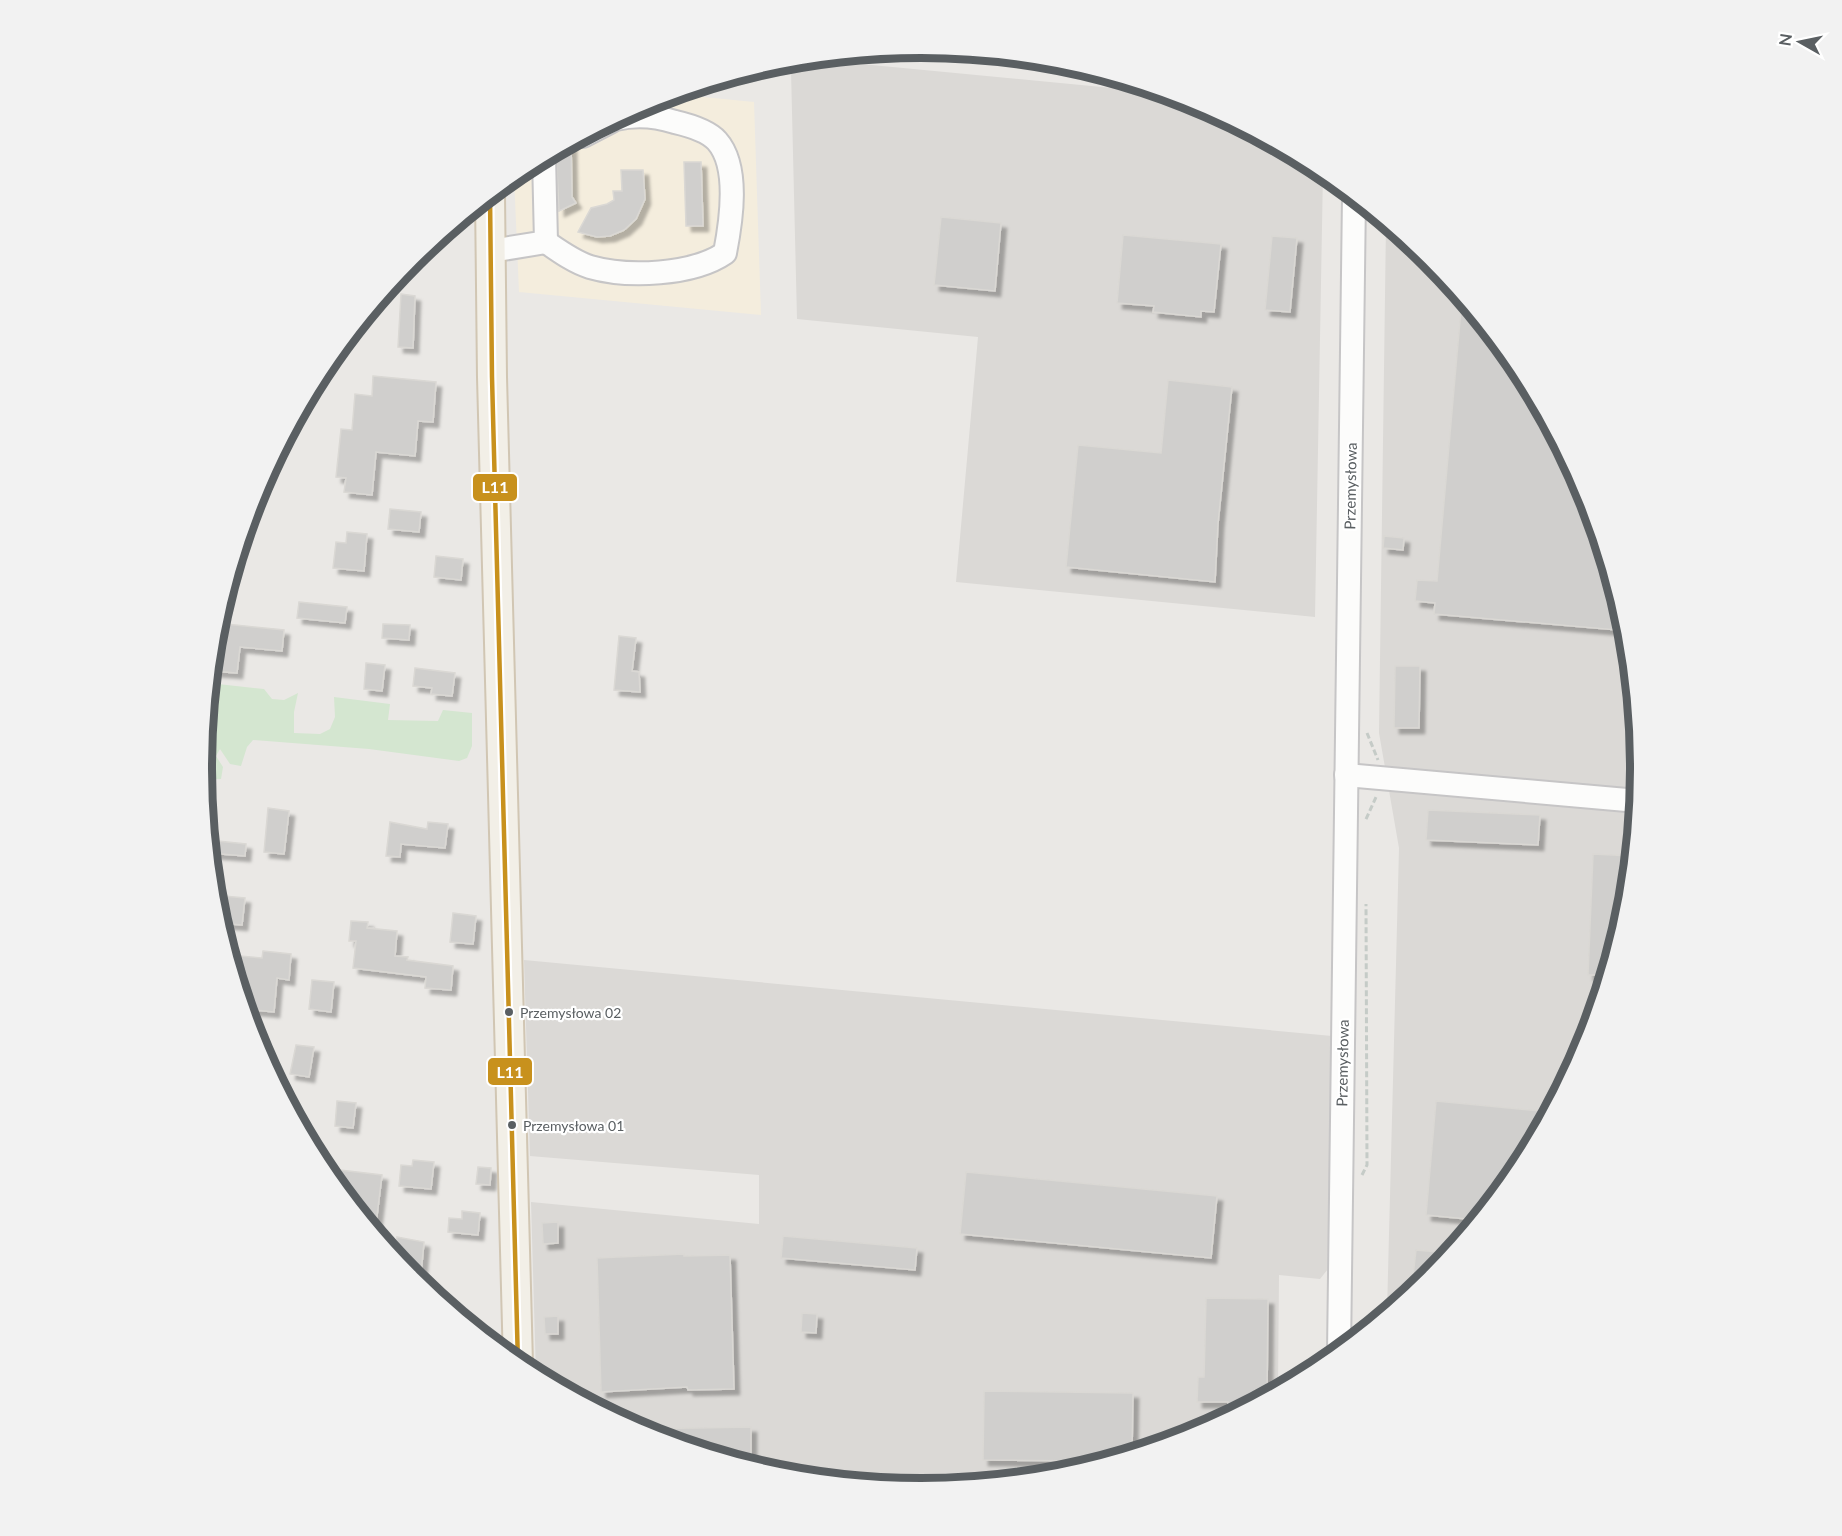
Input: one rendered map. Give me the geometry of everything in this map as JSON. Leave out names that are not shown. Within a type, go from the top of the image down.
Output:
[{"type":"main road","points":[[489,205],[518,1351]]},
{"type":"street","points":[[491,251],[546,242],[588,266],[615,272],[648,273],[710,263],[725,253],[732,197],[729,164],[717,140],[689,125],[660,117],[639,117]]},
{"type":"street","points":[[544,167],[546,242]]},
{"type":"street","name":"Przemysłowa","points":[[1338,1342],[1354,206]]},
{"type":"street","points":[[1346,775],[1629,800]]},
{"type":"shaded area","points":[[849,63],[1127,89],[1193,113],[1276,154],[1323,184],[1315,617],[956,582],[978,337],[797,319],[791,71]]},
{"type":"shaded area","points":[[693,96],[754,102],[761,315],[519,292],[514,187],[566,154],[607,132]]},
{"type":"shaded area","points":[[1386,232],[1423,266],[1484,336],[1511,374],[1557,454],[1593,540],[1617,630],[1629,722],[1630,768],[1629,814],[1617,906],[1593,996],[1557,1082],[1511,1162],[1484,1200],[1423,1270],[1387,1302],[1399,848],[1379,733]]},
{"type":"shaded area","points":[[524,960],[1332,1036],[1328,1269],[1320,1279],[1279,1275],[1278,1381],[1235,1404],[1149,1440],[1059,1464],[1014,1471],[921,1478],[875,1476],[783,1464],[693,1440],[649,1423],[607,1404],[536,1363],[531,1202],[759,1224],[759,1175],[530,1156]]},
{"type":"green space","points":[[217,684],[264,689],[272,699],[284,700],[298,693],[294,712],[294,733],[320,734],[330,729],[335,717],[334,697],[390,704],[388,720],[438,721],[443,710],[472,713],[472,746],[467,758],[459,761],[369,749],[253,740],[247,747],[241,766],[230,764],[220,749],[216,756],[223,767],[221,779],[212,779],[213,722]]},
{"type":"building","points":[[571,151],[572,197],[576,203],[559,211],[556,160]]},
{"type":"building","points":[[684,162],[701,162],[703,226],[686,226]]},
{"type":"building","points":[[621,170],[643,170],[645,199],[636,219],[624,230],[610,236],[597,237],[578,232],[591,208],[614,200],[613,191],[622,191]]},
{"type":"building","points":[[941,217],[1001,223],[995,291],[934,285]]},
{"type":"building","points":[[1123,235],[1221,244],[1214,312],[1201,311],[1201,317],[1153,312],[1154,306],[1117,303]]},
{"type":"building","points":[[1272,236],[1297,238],[1290,312],[1265,310]]},
{"type":"building","points":[[401,294],[415,296],[413,348],[398,347]]},
{"type":"building","points":[[1461,308],[1511,374],[1557,454],[1593,540],[1617,630],[1434,614],[1435,603],[1415,601],[1417,580],[1437,581]]},
{"type":"building","points":[[373,376],[436,382],[433,422],[418,421],[415,456],[376,452],[372,495],[344,492],[346,478],[336,477],[341,429],[352,430],[355,394],[372,396]]},
{"type":"building","points":[[1168,380],[1232,387],[1218,524],[1215,582],[1066,567],[1078,445],[1161,453]]},
{"type":"building","points":[[390,509],[421,512],[419,532],[388,529]]},
{"type":"building","points":[[347,532],[367,534],[364,571],[333,568],[336,542],[346,543]]},
{"type":"building","points":[[1384,536],[1404,538],[1403,550],[1383,548]]},
{"type":"building","points":[[436,556],[463,559],[461,580],[434,577]]},
{"type":"building","points":[[299,602],[347,607],[345,623],[297,618]]},
{"type":"building","points":[[226,624],[284,630],[282,651],[240,647],[237,673],[219,672]]},
{"type":"building","points":[[383,624],[410,625],[409,640],[382,638]]},
{"type":"building","points":[[619,636],[636,638],[632,671],[639,672],[640,692],[614,690]]},
{"type":"building","points":[[366,663],[385,665],[382,691],[364,689]]},
{"type":"building","points":[[1395,666],[1420,666],[1419,728],[1394,728]]},
{"type":"building","points":[[415,668],[455,673],[452,696],[431,694],[432,688],[413,686]]},
{"type":"building","points":[[268,808],[289,811],[284,854],[264,852]]},
{"type":"building","points":[[1428,810],[1540,815],[1538,845],[1426,840]]},
{"type":"building","points":[[390,822],[427,829],[428,822],[448,824],[445,848],[401,844],[400,857],[386,856]]},
{"type":"building","points":[[216,841],[246,844],[245,856],[217,854]]},
{"type":"building","points":[[1593,854],[1625,856],[1617,906],[1599,975],[1588,975]]},
{"type":"building","points":[[223,896],[245,898],[242,925],[229,924]]},
{"type":"building","points":[[453,913],[476,916],[473,944],[450,942]]},
{"type":"building","points":[[351,921],[368,922],[367,928],[397,931],[395,956],[408,957],[407,960],[453,966],[451,990],[425,988],[426,977],[353,968],[356,941],[349,941]]},
{"type":"building","points":[[263,951],[291,954],[289,980],[277,978],[274,1012],[254,1010],[237,956],[262,958]]},
{"type":"building","points":[[312,980],[334,982],[331,1012],[309,1009]]},
{"type":"building","points":[[296,1045],[314,1047],[309,1077],[290,1074]]},
{"type":"building","points":[[337,1101],[356,1103],[353,1128],[335,1126]]},
{"type":"building","points":[[1436,1101],[1541,1111],[1511,1162],[1468,1219],[1426,1215]]},
{"type":"building","points":[[413,1160],[434,1162],[431,1189],[399,1186],[401,1165],[412,1166]]},
{"type":"building","points":[[478,1167],[491,1168],[490,1185],[476,1184]]},
{"type":"building","points":[[336,1170],[382,1175],[376,1222]]},
{"type":"building","points":[[966,1172],[1217,1196],[1211,1258],[960,1234]]},
{"type":"building","points":[[462,1211],[480,1213],[478,1235],[448,1232],[449,1218],[462,1219]]},
{"type":"building","points":[[558,1222],[558,1243],[543,1244],[542,1223]]},
{"type":"building","points":[[783,1236],[917,1248],[915,1270],[781,1258]]},
{"type":"building","points":[[397,1237],[424,1242],[421,1272],[419,1270],[396,1245]]},
{"type":"building","points":[[1416,1250],[1439,1252],[1416,1276],[1413,1276]]},
{"type":"building","points":[[684,1254],[684,1256],[730,1255],[734,1389],[688,1390],[687,1387],[601,1392],[597,1258]]},
{"type":"building","points":[[1206,1298],[1268,1299],[1267,1387],[1228,1407],[1228,1402],[1197,1402],[1198,1377],[1204,1377]]},
{"type":"building","points":[[802,1313],[817,1314],[816,1333],[801,1332]]},
{"type":"building","points":[[558,1316],[558,1334],[545,1334],[544,1317]]},
{"type":"building","points":[[984,1391],[1133,1393],[1132,1445],[1072,1461],[983,1460]]},
{"type":"building","points":[[751,1427],[751,1456],[693,1440],[663,1429]]},
{"type":"transit line","name":"L11","points":[[490,204],[492,377],[518,1351]]},
{"type":"place","name":"Przemysłowa 02","points":[[509,1012]]},
{"type":"place","name":"Przemysłowa 01","points":[[512,1125]]}]
